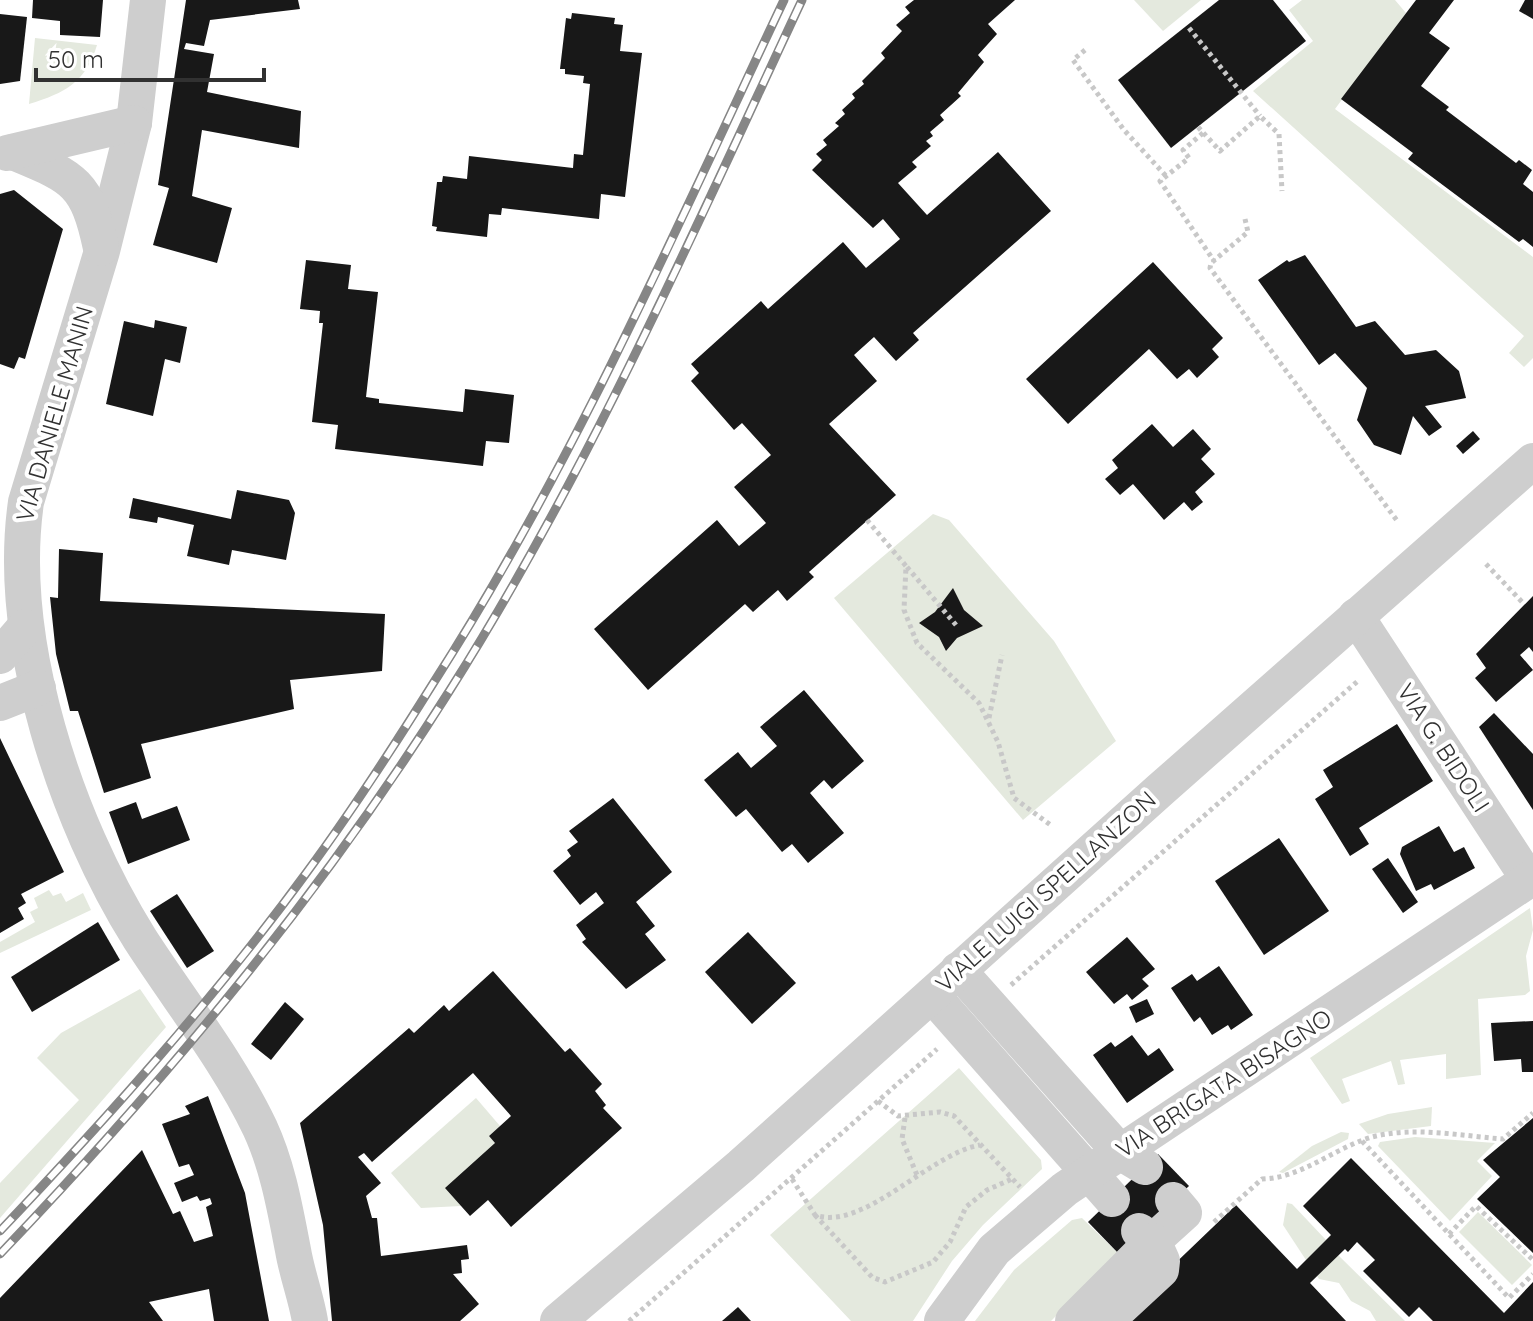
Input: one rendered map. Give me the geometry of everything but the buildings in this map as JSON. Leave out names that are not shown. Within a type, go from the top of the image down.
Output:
[{"type":"street","name":"VIA DANIELE MANIN","points":[[148,0],[134,123],[102,251],[26,502],[21,537],[25,627],[38,688],[69,790],[110,887],[222,1062],[259,1128],[287,1212],[310,1321]]},
{"type":"street","points":[[6,153],[134,123]]},
{"type":"street","points":[[6,153],[63,173],[84,192],[94,215],[102,251]]},
{"type":"street","name":"VIALE LUIGI SPELLANZON","points":[[558,1321],[741,1166],[1533,461]]},
{"type":"street","name":"VIA G. BIDOLI","points":[[1356,616],[1531,879]]},
{"type":"street","points":[[0,656],[25,627]]},
{"type":"street","points":[[0,703],[38,688]]},
{"type":"street","name":"VIA BRIGATA BISAGNO","points":[[942,1321],[994,1250],[1089,1172],[1132,1160],[1531,879]]},
{"type":"street","points":[[958,970],[1132,1160]]},
{"type":"street","points":[[932,995],[1112,1199]]},
{"type":"street","points":[[1073,1321],[1146,1236],[1189,1212]]},
{"type":"street","points":[[1106,1321],[1161,1270],[1162,1261],[1146,1236]]},
{"type":"street","name":"VIA DANIELE MANIN","points":[[293,1252],[295,1321]]},
{"type":"path","points":[[1189,28],[1260,116],[1279,134],[1282,191]]},
{"type":"path","points":[[1085,50],[1073,60],[1124,130],[1166,176]]},
{"type":"path","points":[[1198,127],[1220,151],[1260,116]]},
{"type":"path","points":[[1203,133],[1183,150],[1189,158],[1160,181],[1214,261]]},
{"type":"path","points":[[1245,219],[1248,232],[1210,268],[1398,522]]},
{"type":"path","points":[[867,520],[956,625]]},
{"type":"path","points":[[1486,564],[1524,604]]},
{"type":"path","points":[[906,566],[904,610],[922,652],[972,693],[989,719],[1014,798],[1052,826]]},
{"type":"path","points":[[989,719],[1002,655]]},
{"type":"path","points":[[1003,992],[1371,669]]},
{"type":"path","points":[[1026,959],[1032,966]]},
{"type":"path","points":[[629,1321],[945,1042]]},
{"type":"path","points":[[878,1101],[893,1114],[905,1118],[948,1113],[1027,1193]]},
{"type":"path","points":[[1189,1212],[1223,1217],[1262,1179],[1282,1179],[1362,1141],[1406,1133],[1503,1139],[1533,1113]]},
{"type":"path","points":[[905,1118],[902,1139],[917,1175]]},
{"type":"path","points":[[1362,1141],[1509,1298],[1533,1274]]},
{"type":"path","points":[[815,1215],[829,1218],[848,1216],[954,1153],[980,1145]]},
{"type":"path","points":[[792,1179],[815,1215],[872,1277],[885,1282],[933,1262],[950,1242],[966,1207],[987,1190],[1012,1179]]},
{"type":"path","points":[[1449,1234],[1476,1206],[1533,1260]]},
{"type":"shaded area","points":[[1134,0],[1201,0],[1163,31]]},
{"type":"shaded area","points":[[1302,0],[1395,0],[1406,13],[1335,109],[1533,257],[1533,358],[1524,367],[1509,353],[1524,336],[1253,91],[1313,41],[1289,10]]},
{"type":"shaded area","points":[[35,38],[97,45],[87,68],[72,84],[29,104]]},
{"type":"shaded area","points":[[933,514],[949,520],[1054,641],[1116,741],[1023,820],[834,598]]},
{"type":"shaded area","points":[[49,890],[53,896],[61,893],[66,902],[83,893],[91,910],[0,953],[0,942],[35,922],[30,912],[38,908],[34,898]]},
{"type":"shaded area","points":[[1530,908],[1533,930],[1526,956],[1530,991],[1525,995],[1478,999],[1481,1075],[1446,1079],[1446,1054],[1400,1060],[1405,1084],[1398,1085],[1391,1061],[1342,1079],[1350,1101],[1342,1104],[1310,1058]]},
{"type":"shaded area","points":[[140,989],[166,1027],[0,1218],[0,1183],[79,1100],[37,1058],[61,1033]]},
{"type":"shaded area","points":[[959,1068],[1041,1160],[1042,1169],[983,1225],[952,1261],[913,1321],[851,1321],[770,1235]]},
{"type":"shaded area","points":[[476,1098],[500,1126],[489,1136],[495,1143],[461,1206],[421,1208],[391,1173]]},
{"type":"shaded area","points":[[1432,1107],[1431,1126],[1368,1134],[1359,1124],[1388,1114]]},
{"type":"shaded area","points":[[1341,1132],[1349,1133],[1348,1139],[1283,1173],[1279,1172],[1312,1146]]},
{"type":"shaded area","points":[[1415,1137],[1495,1143],[1477,1161],[1492,1176],[1450,1221],[1378,1146],[1380,1142]]},
{"type":"shaded area","points":[[1287,1203],[1292,1204],[1326,1240],[1306,1260],[1283,1225]]},
{"type":"shaded area","points":[[1478,1212],[1532,1265],[1512,1285],[1459,1232]]},
{"type":"shaded area","points":[[1082,1218],[1118,1253],[1051,1321],[975,1321],[1014,1270],[1072,1220]]},
{"type":"shaded area","points":[[1338,1255],[1405,1321],[1376,1321],[1370,1311],[1351,1301],[1339,1283],[1319,1279],[1317,1276]]},
{"type":"railway","points":[[0,1231],[81,1145],[198,1011],[324,849],[404,730],[484,600],[577,433],[662,261],[784,0]]},
{"type":"railway","points":[[0,1254],[122,1121],[239,984],[349,840],[450,690],[548,523],[637,351],[802,0]]}]
